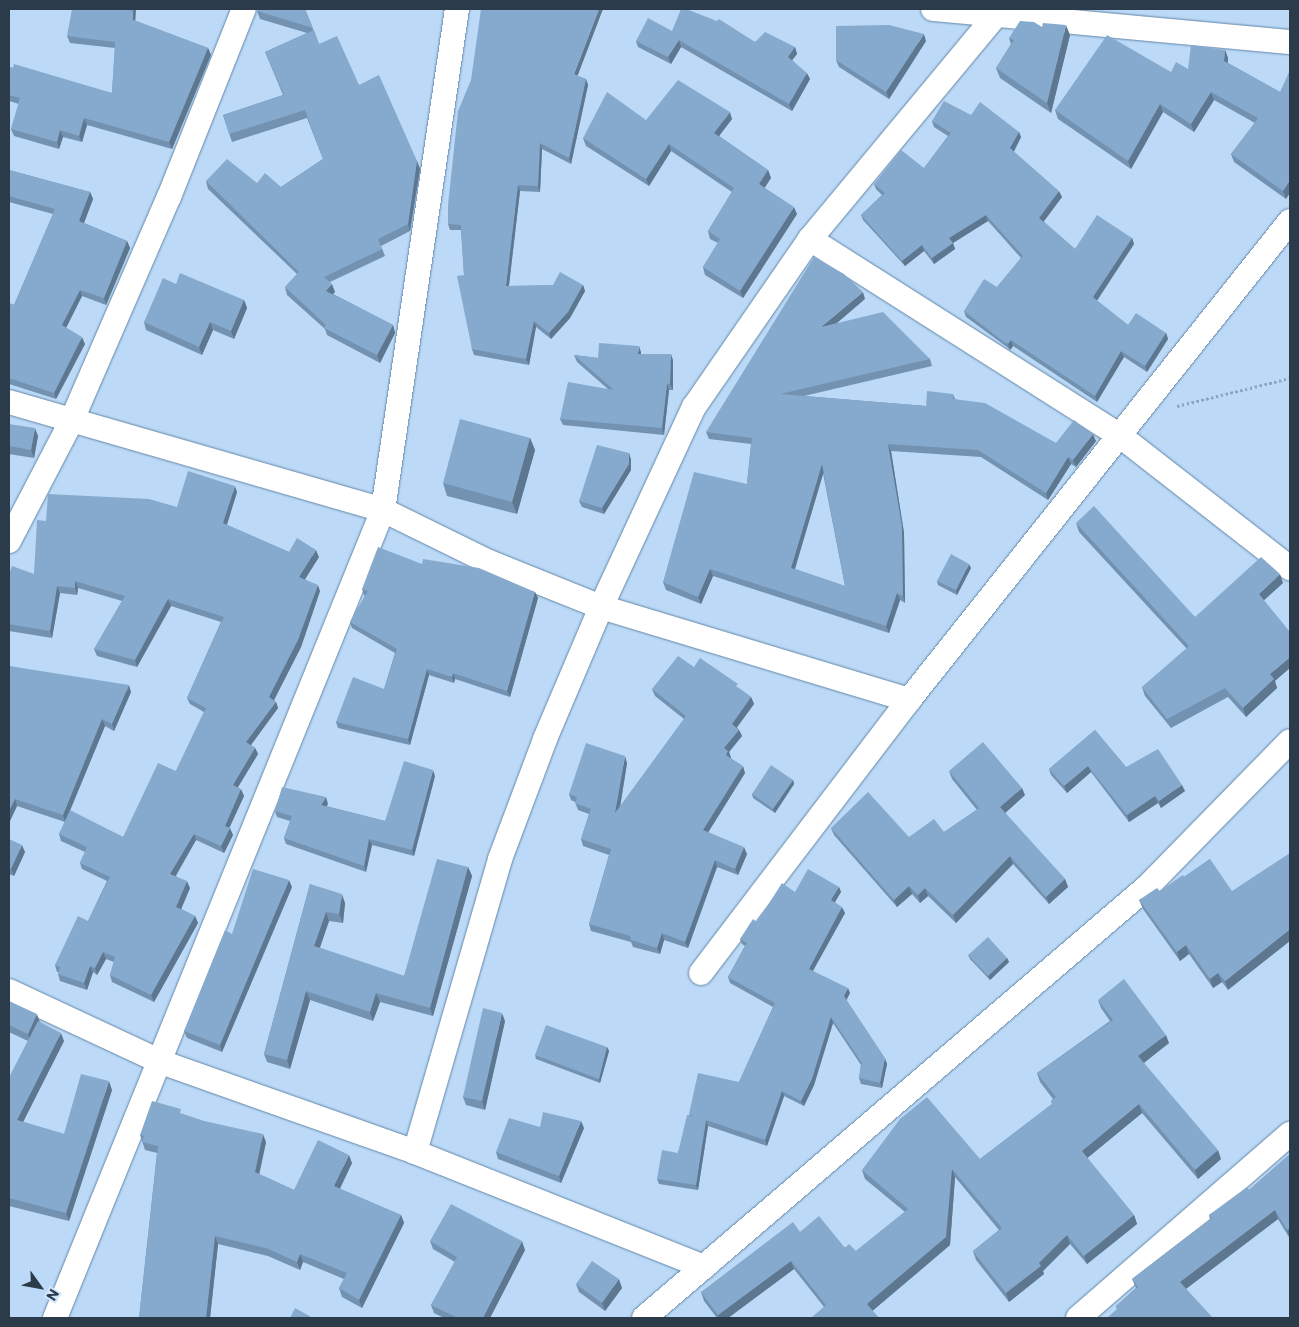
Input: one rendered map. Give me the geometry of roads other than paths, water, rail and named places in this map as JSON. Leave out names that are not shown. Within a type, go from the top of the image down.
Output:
[{"type":"street","points":[[9,541],[71,422],[169,197],[244,9]]},
{"type":"street","points":[[55,1318],[383,510],[457,9]]},
{"type":"street","points":[[933,9],[999,12],[1290,42]]},
{"type":"street","points":[[415,1152],[500,859],[545,740],[601,607],[694,407],[810,239],[999,12]]},
{"type":"street","points":[[701,973],[909,700],[1290,221]]},
{"type":"street","points":[[810,239],[1119,435],[1290,568]]},
{"type":"street","points":[[9,402],[71,422],[383,510],[489,562],[601,607],[909,700]]},
{"type":"street","points":[[646,1317],[1146,887],[1290,741]]},
{"type":"street","points":[[9,991],[160,1062],[415,1152],[704,1267]]},
{"type":"street","points":[[1078,1318],[1290,1134]]}]
